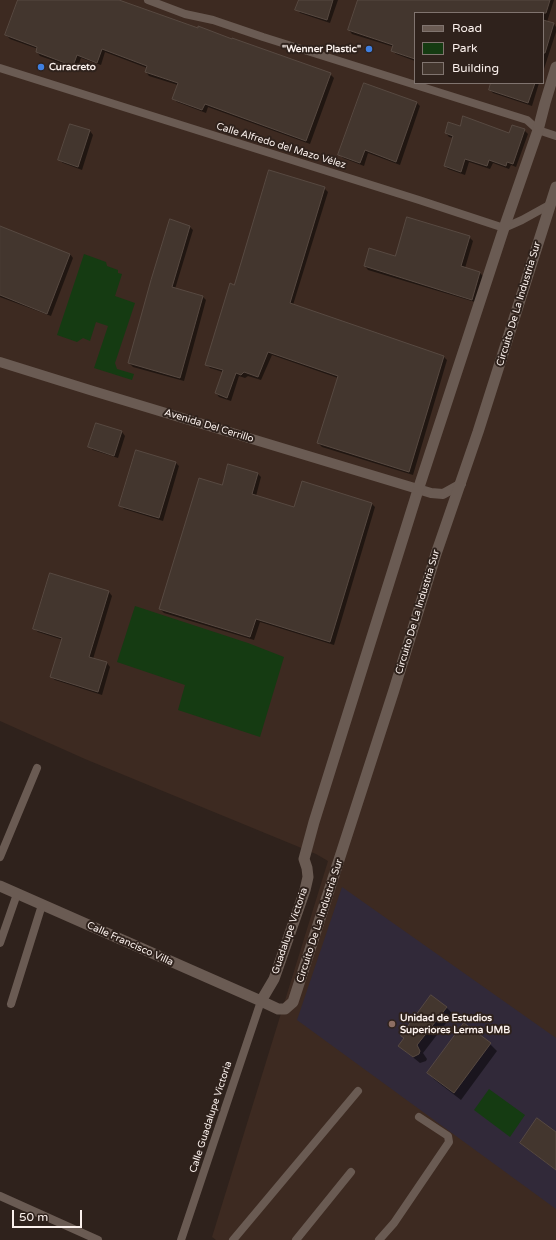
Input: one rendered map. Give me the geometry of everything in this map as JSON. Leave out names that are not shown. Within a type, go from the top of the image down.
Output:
[{"type":"main road","points":[[418,490],[504,228],[538,130],[556,68]]},
{"type":"main road","name":"Circuito De La Industria Sur","points":[[261,1001],[280,1010],[290,1006],[296,996],[436,554],[461,484],[504,353],[556,187]]},
{"type":"main road","name":"Guadalupe Victoria","points":[[261,1001],[274,979],[305,890],[308,877],[304,859],[314,822],[418,490]]},
{"type":"main road","name":"Calle Francisco Villa","points":[[0,886],[261,1001]]},
{"type":"street","points":[[148,0],[185,14],[213,20],[527,120],[538,130],[556,136]]},
{"type":"street","name":"Calle Alfredo del Mazo Vélez","points":[[0,68],[504,228]]},
{"type":"street","points":[[504,228],[551,204]]},
{"type":"street","name":"Avenida Del Cerrillo","points":[[0,362],[418,490],[443,494],[461,484]]},
{"type":"street","points":[[0,857],[37,768]]},
{"type":"street","points":[[0,943],[17,894]]},
{"type":"street","points":[[11,1004],[42,905]]},
{"type":"street","name":"Calle Guadalupe Victoria","points":[[182,1240],[261,1001]]},
{"type":"street","points":[[233,1240],[358,1091]]},
{"type":"street","points":[[379,1240],[394,1223],[449,1142],[448,1136],[419,1117]]},
{"type":"street","points":[[296,1240],[351,1172]]},
{"type":"street","points":[[0,1196],[98,1240]]},
{"type":"shaded area","points":[[0,0],[556,0],[556,1240],[216,1240],[212,1237],[328,861],[316,854],[85,759],[0,721]]},
{"type":"shaded area","points":[[342,887],[556,1038],[556,1209],[297,1020]]},
{"type":"green space","points":[[84,254],[106,262],[107,266],[118,270],[118,273],[122,274],[115,296],[135,303],[115,363],[117,369],[134,374],[132,380],[94,368],[108,326],[96,322],[90,341],[83,338],[77,342],[57,335]]},
{"type":"green space","points":[[135,606],[248,643],[284,657],[260,737],[178,710],[185,685],[117,662]]},
{"type":"green space","points":[[489,1089],[525,1115],[510,1137],[474,1110]]},
{"type":"building","points":[[18,0],[119,0],[331,73],[306,141],[205,104],[202,110],[172,99],[178,83],[145,72],[147,66],[102,49],[97,63],[77,55],[73,66],[36,52],[37,47],[5,35]]},
{"type":"building","points":[[299,0],[333,0],[327,20],[295,10]]},
{"type":"building","points":[[358,0],[550,0],[546,13],[414,12],[414,59],[391,51],[393,45],[348,30]]},
{"type":"building","points":[[544,20],[554,23],[544,53]]},
{"type":"building","points":[[364,83],[417,102],[396,162],[365,150],[360,163],[338,155]]},
{"type":"building","points":[[491,84],[535,84],[528,103],[489,90]]},
{"type":"building","points":[[463,116],[509,133],[512,125],[525,129],[513,164],[507,162],[506,166],[489,160],[487,166],[465,159],[461,172],[444,166],[453,136],[445,133],[448,122],[460,126]]},
{"type":"building","points":[[70,124],[90,130],[78,167],[58,160]]},
{"type":"building","points":[[269,170],[325,187],[290,303],[444,356],[409,472],[317,443],[338,376],[268,352],[258,377],[244,372],[241,375],[236,373],[227,398],[215,393],[223,370],[205,365],[230,283],[234,285]]},
{"type":"building","points":[[407,217],[470,236],[461,266],[480,272],[472,300],[364,266],[369,248],[395,256]]},
{"type":"building","points":[[170,219],[190,226],[172,287],[203,296],[180,378],[128,363]]},
{"type":"building","points":[[0,226],[70,254],[47,314],[0,295]]},
{"type":"building","points":[[96,423],[122,431],[114,456],[88,447]]},
{"type":"building","points":[[136,450],[176,462],[159,518],[119,506]]},
{"type":"building","points":[[228,464],[258,473],[252,494],[294,507],[302,481],[372,503],[330,642],[256,619],[250,637],[159,609],[199,478],[222,485]]},
{"type":"building","points":[[50,573],[109,591],[89,657],[107,662],[98,692],[50,677],[62,638],[33,629]]},
{"type":"building","points":[[431,995],[447,1007],[417,1045],[420,1051],[419,1054],[413,1057],[398,1046],[404,1038],[401,1036]]},
{"type":"building","points":[[464,1023],[491,1043],[454,1093],[427,1073]]},
{"type":"building","points":[[537,1118],[556,1132],[556,1170],[520,1143]]},
{"type":"place","name":"\"Wenner Plastic\"","points":[[369,49]]},
{"type":"place","name":"Curacreto","points":[[41,67]]},
{"type":"place","name":"Unidad de Estudios Superiores Lerma UMB","points":[[392,1024]]}]
